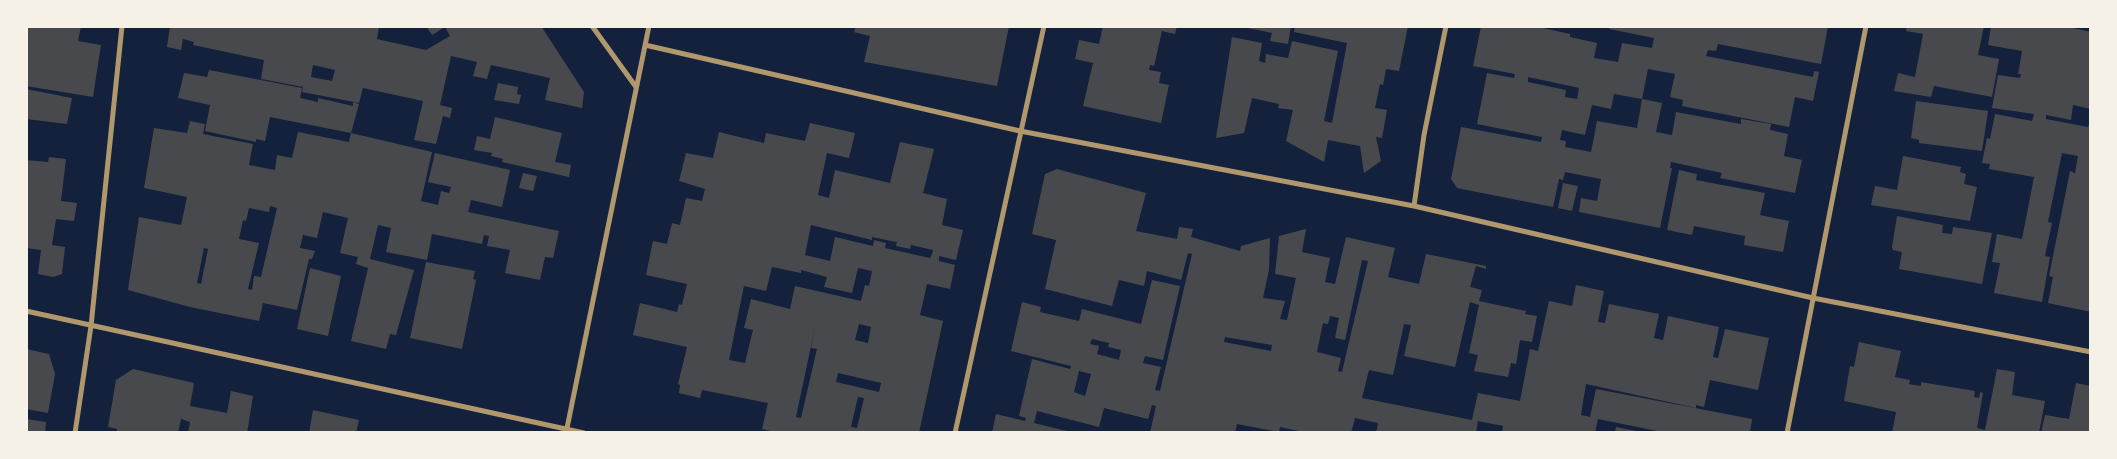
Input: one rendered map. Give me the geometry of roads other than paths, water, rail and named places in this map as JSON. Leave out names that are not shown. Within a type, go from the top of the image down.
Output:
[{"type":"street","points":[[75,433],[90,326],[122,26]]},
{"type":"street","points":[[592,26],[636,87]]},
{"type":"street","points":[[566,431],[649,26]]},
{"type":"street","points":[[955,433],[1044,26]]},
{"type":"street","points":[[1414,206],[1424,135],[1446,26]]},
{"type":"street","points":[[1787,433],[1866,26]]},
{"type":"street","points":[[645,45],[1020,131],[1414,206],[1814,298],[2091,352]]},
{"type":"street","points":[[26,311],[566,431],[584,433]]}]
